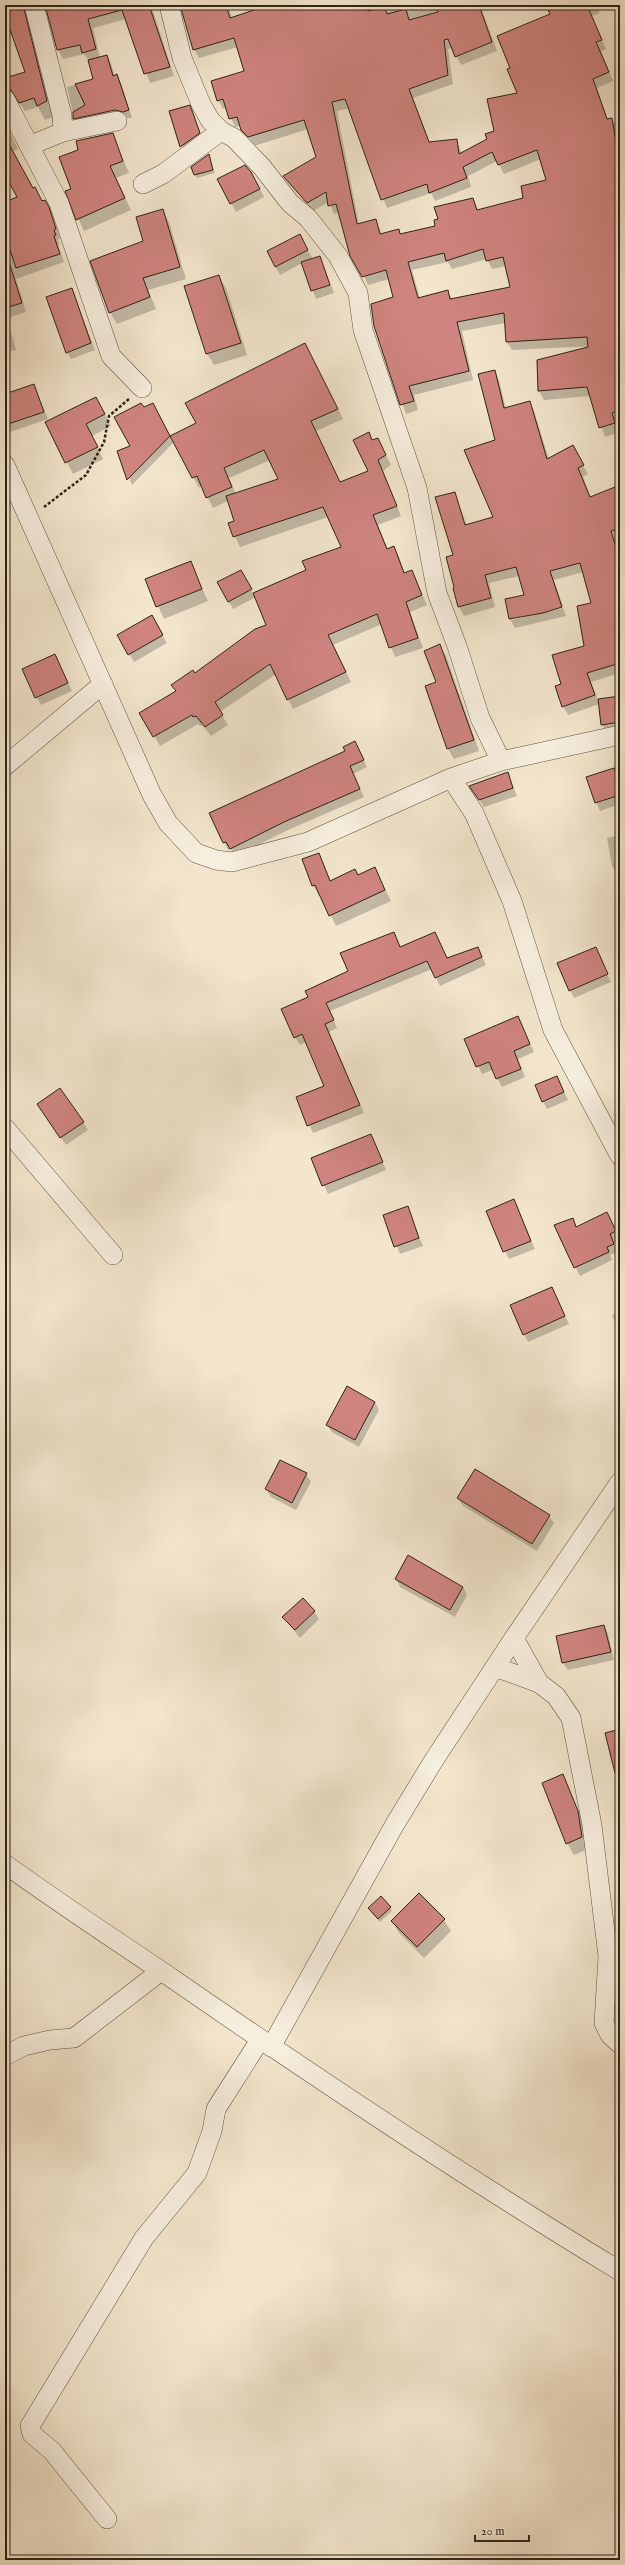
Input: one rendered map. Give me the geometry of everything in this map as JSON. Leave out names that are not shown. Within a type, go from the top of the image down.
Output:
[{"type":"street","points":[[34,5],[62,115],[63,132]]},
{"type":"street","points":[[169,5],[182,58],[201,104],[210,120],[221,131],[234,138],[262,167],[290,203],[308,218],[338,256],[358,294],[363,330],[417,488],[437,593],[457,646],[480,718],[501,761]]},
{"type":"street","points":[[5,100],[31,145],[59,203],[111,356],[142,388]]},
{"type":"street","points":[[31,145],[63,132],[117,121]]},
{"type":"street","points":[[143,184],[164,174],[221,131]]},
{"type":"street","points":[[5,465],[152,794],[168,822],[196,853],[216,860],[232,862],[308,842],[451,778],[501,761],[620,735]]},
{"type":"street","points":[[5,766],[102,684]]},
{"type":"street","points":[[451,778],[474,812],[512,901],[553,1030],[620,1156]]},
{"type":"street","points":[[5,1128],[113,1255]]},
{"type":"street","points":[[107,2519],[52,2451],[32,2434],[30,2426],[144,2238],[197,2173],[212,2131],[216,2109],[266,2043],[395,1824],[494,1667],[620,1482]]},
{"type":"street","points":[[514,1638],[540,1683]]},
{"type":"street","points":[[494,1667],[540,1683],[556,1696],[571,1718],[592,1825],[608,1956],[604,2023],[610,2035],[620,2044]]},
{"type":"street","points":[[5,1864],[63,1906],[266,2043],[538,2221],[620,2271]]},
{"type":"street","points":[[5,2056],[24,2046],[50,2040],[74,2038],[161,1971]]},
{"type":"path","points":[[29,519],[86,475],[104,442],[109,416],[142,388]]},
{"type":"building","points":[[11,5],[23,5],[47,101],[37,106],[34,98],[19,103],[11,90],[5,88],[5,78],[25,72],[8,24],[5,26],[5,7]]},
{"type":"building","points":[[45,5],[149,5],[170,67],[144,74],[122,10],[88,19],[96,49],[82,53],[80,45],[57,50]]},
{"type":"building","points":[[180,5],[226,5],[230,18],[257,9],[256,5],[366,5],[368,11],[384,6],[387,14],[406,9],[409,20],[438,12],[435,5],[479,5],[492,42],[455,57],[448,39],[444,40],[448,75],[409,89],[429,142],[457,139],[459,154],[487,139],[485,134],[494,131],[487,99],[517,93],[507,69],[510,68],[497,36],[550,14],[546,5],[587,5],[602,40],[596,42],[609,72],[593,79],[607,119],[612,118],[617,148],[620,148],[620,410],[612,413],[615,423],[599,428],[587,387],[538,391],[537,360],[588,347],[587,337],[506,342],[504,313],[457,322],[469,371],[409,386],[414,401],[400,405],[374,326],[371,304],[393,297],[386,270],[362,277],[350,256],[336,204],[328,206],[326,192],[307,203],[283,176],[316,157],[304,120],[248,137],[241,130],[237,117],[229,119],[223,99],[217,101],[211,81],[244,71],[234,38],[193,50]],"holes":[[[345,99],[381,200],[427,184],[429,193],[467,178],[463,167],[492,152],[498,165],[537,150],[546,180],[521,186],[523,198],[477,210],[473,198],[434,207],[438,219],[434,220],[435,226],[400,234],[399,229],[380,234],[376,219],[357,224],[332,102]],[[483,249],[486,261],[503,257],[510,287],[450,299],[448,290],[418,298],[408,262],[444,253],[446,261]]]},
{"type":"building","points":[[107,55],[113,76],[117,74],[129,110],[123,112],[115,110],[73,119],[73,112],[85,105],[75,84],[93,79],[88,60]]},
{"type":"building","points":[[190,105],[200,133],[180,147],[169,111]]},
{"type":"building","points":[[113,133],[123,161],[110,166],[125,198],[76,220],[65,191],[71,189],[59,157],[78,150],[76,141]]},
{"type":"building","points":[[5,137],[33,188],[35,187],[42,201],[45,200],[49,207],[56,229],[54,230],[56,235],[54,236],[60,254],[16,268],[5,235],[5,202],[17,197],[5,175]]},
{"type":"building","points":[[209,154],[213,170],[194,175],[191,167]]},
{"type":"building","points":[[245,165],[251,172],[260,189],[230,204],[217,179]]},
{"type":"building","points":[[163,209],[180,267],[143,278],[150,297],[109,313],[90,261],[143,241],[136,217]]},
{"type":"building","points":[[300,234],[308,250],[275,267],[267,251]]},
{"type":"building","points":[[320,256],[330,285],[311,291],[301,262]]},
{"type":"building","points":[[5,259],[8,259],[22,303],[5,308]]},
{"type":"building","points":[[219,275],[241,343],[206,354],[184,286]]},
{"type":"building","points":[[72,288],[91,343],[66,353],[46,297]]},
{"type":"building","points":[[305,343],[338,409],[311,421],[340,482],[368,471],[353,440],[369,432],[372,440],[378,438],[386,455],[378,460],[397,506],[373,515],[387,549],[394,546],[404,573],[412,570],[422,595],[406,602],[418,638],[389,648],[377,614],[328,635],[346,672],[287,700],[270,664],[215,702],[223,715],[205,727],[196,716],[193,717],[192,715],[153,737],[139,713],[176,691],[171,685],[193,670],[195,673],[255,629],[266,625],[253,593],[306,570],[302,561],[341,547],[323,507],[233,537],[228,523],[234,521],[226,496],[278,479],[264,450],[224,468],[232,487],[206,498],[197,476],[192,478],[170,436],[196,423],[185,403]]},
{"type":"building","points":[[495,370],[504,408],[530,401],[547,459],[573,445],[584,465],[578,468],[590,497],[620,485],[620,528],[611,531],[620,561],[620,663],[587,673],[595,695],[562,707],[555,686],[561,684],[552,655],[584,646],[577,606],[591,603],[580,563],[550,571],[562,607],[543,613],[509,619],[505,599],[524,595],[516,567],[485,575],[491,598],[458,607],[446,557],[453,555],[435,497],[455,492],[465,525],[493,517],[464,450],[495,440],[478,374]]},
{"type":"building","points":[[34,384],[44,412],[5,425],[5,394]]},
{"type":"building","points":[[96,397],[105,414],[86,424],[98,447],[65,463],[45,422]]},
{"type":"building","points":[[141,403],[144,407],[153,403],[170,436],[127,480],[117,451],[130,446],[114,417]]},
{"type":"building","points":[[191,561],[202,589],[156,607],[145,579]]},
{"type":"building","points":[[241,570],[252,589],[228,602],[217,582]]},
{"type":"building","points":[[152,615],[163,635],[128,655],[117,635]]},
{"type":"building","points":[[440,644],[474,740],[447,749],[425,686],[436,682],[424,651]]},
{"type":"building","points":[[55,654],[68,683],[35,698],[22,669]]},
{"type":"building","points":[[620,696],[620,722],[601,725],[598,699]]},
{"type":"building","points":[[355,741],[364,760],[350,766],[360,789],[284,822],[230,849],[226,842],[223,843],[209,813],[345,751],[343,747]]},
{"type":"building","points":[[614,768],[620,785],[620,795],[595,803],[586,777]]},
{"type":"building","points":[[508,772],[513,788],[479,800],[469,786]]},
{"type":"building","points":[[319,853],[330,881],[355,869],[358,875],[375,867],[385,890],[329,916],[315,885],[312,886],[302,859]]},
{"type":"building","points":[[394,932],[400,947],[435,932],[447,958],[478,947],[482,957],[435,978],[427,961],[326,1003],[334,1020],[325,1024],[360,1105],[307,1126],[296,1097],[324,1086],[302,1034],[294,1038],[281,1009],[308,997],[305,991],[348,971],[340,953]]},
{"type":"building","points":[[596,947],[608,974],[569,991],[557,963]]},
{"type":"building","points":[[518,1016],[530,1044],[514,1051],[521,1069],[496,1079],[489,1062],[476,1067],[464,1039]]},
{"type":"building","points":[[557,1076],[564,1092],[542,1102],[535,1085]]},
{"type":"building","points":[[60,1088],[84,1122],[60,1138],[37,1104]]},
{"type":"building","points":[[371,1134],[383,1162],[322,1186],[311,1158]]},
{"type":"building","points":[[514,1199],[531,1241],[503,1252],[486,1211]]},
{"type":"building","points":[[408,1206],[419,1238],[394,1247],[383,1215]]},
{"type":"building","points":[[607,1212],[616,1231],[610,1234],[614,1244],[607,1247],[609,1252],[574,1268],[554,1225],[573,1218],[576,1227]]},
{"type":"building","points":[[552,1287],[565,1316],[523,1335],[510,1305]]},
{"type":"building","points":[[347,1386],[375,1402],[355,1440],[326,1425]]},
{"type":"building","points":[[280,1460],[307,1473],[292,1503],[265,1489]]},
{"type":"building","points":[[475,1469],[550,1515],[532,1544],[457,1498]]},
{"type":"building","points":[[408,1555],[463,1587],[450,1610],[395,1579]]},
{"type":"building","points":[[303,1598],[315,1611],[295,1630],[282,1617]]},
{"type":"building","points":[[604,1625],[611,1652],[562,1663],[556,1636]]},
{"type":"building","points":[[620,1729],[620,1773],[615,1773],[605,1733]]},
{"type":"building","points":[[563,1774],[578,1811],[582,1837],[566,1844],[542,1783]]},
{"type":"building","points":[[419,1893],[445,1919],[417,1947],[391,1921]]},
{"type":"building","points":[[381,1896],[391,1907],[378,1919],[368,1908]]}]
